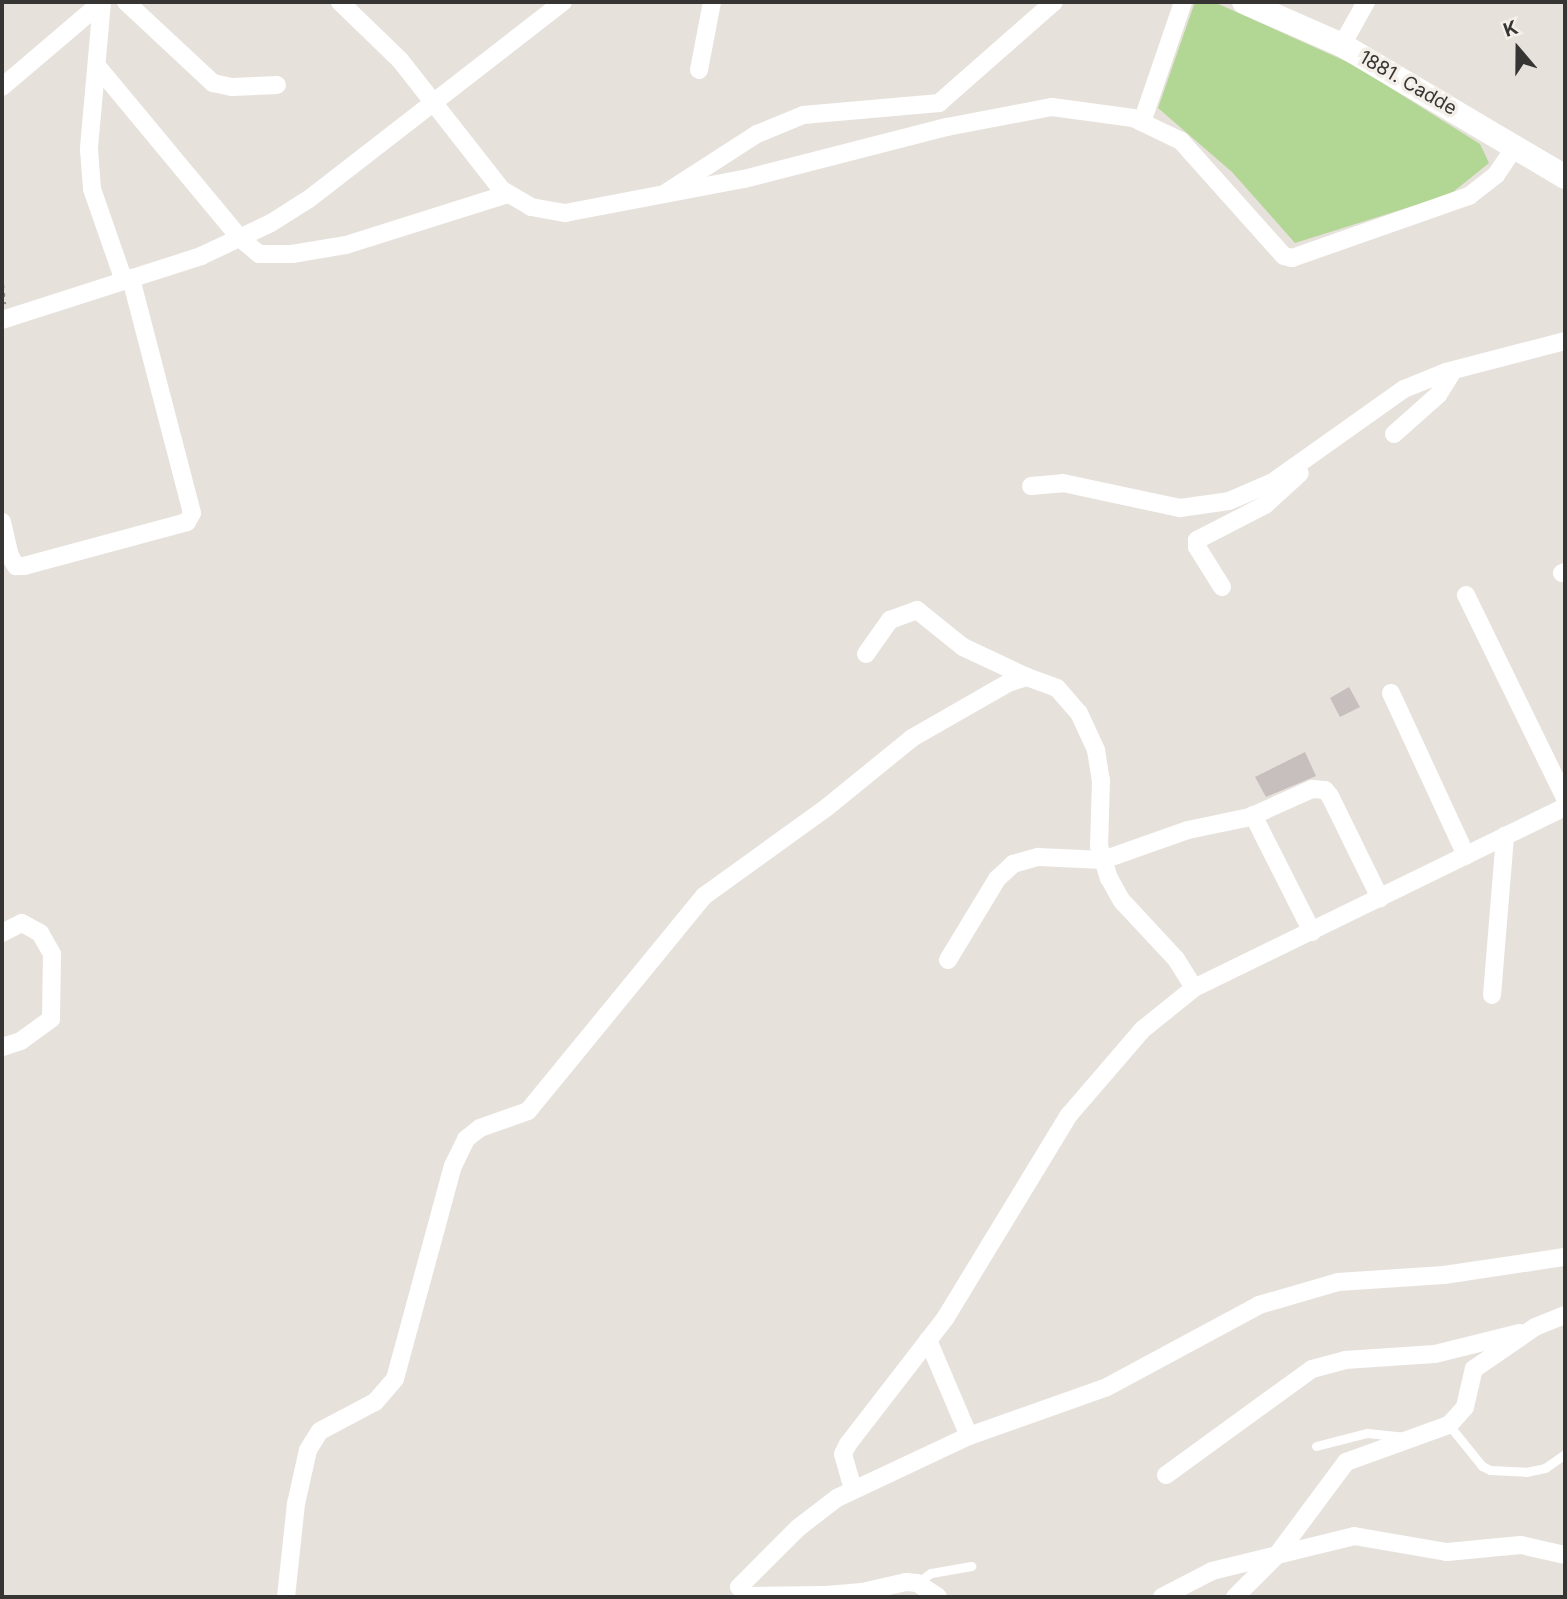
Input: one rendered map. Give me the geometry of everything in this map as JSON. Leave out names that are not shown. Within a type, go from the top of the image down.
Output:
[{"type":"street","points":[[2,522],[10,556],[16,566],[24,566],[187,522],[192,513],[127,279],[92,189],[89,149],[102,2]]},
{"type":"street","points":[[2,87],[102,2]]},
{"type":"street","points":[[126,2],[213,83],[232,87],[277,85]]},
{"type":"street","points":[[340,2],[400,60],[508,194],[531,207],[565,213],[744,179],[947,127],[1052,107],[1103,112],[1142,122],[1181,141],[1201,158],[1266,236],[1292,258],[1469,196],[1496,175],[1516,147]]},
{"type":"street","points":[[4,319],[201,256],[240,238],[309,199],[563,2]]},
{"type":"street","points":[[699,70],[712,2]]},
{"type":"street","points":[[667,192],[757,134],[803,115],[939,103],[1054,2]]},
{"type":"street","points":[[1142,122],[1183,2]]},
{"type":"street","name":"1881. Cadde","points":[[1244,2],[1342,46],[1565,177]]},
{"type":"street","points":[[1342,46],[1366,2]]},
{"type":"street","points":[[97,66],[240,238],[259,254],[272,256],[320,251],[508,194]]},
{"type":"street","points":[[939,103],[947,127]]},
{"type":"street","points":[[1031,486],[1063,484],[1159,505],[1200,507],[1256,491],[1308,458],[1404,389],[1454,371],[1565,341]]},
{"type":"street","points":[[1394,434],[1438,395],[1454,371]]},
{"type":"street","points":[[1222,587],[1196,547],[1197,540],[1265,505],[1295,479],[1308,458]]},
{"type":"street","points":[[1466,595],[1565,798]]},
{"type":"street","points":[[866,654],[890,620],[917,610],[962,647],[1057,688],[1091,735],[1100,765],[1103,860],[1122,901],[1176,959],[1195,988]]},
{"type":"street","points":[[286,1597],[296,1504],[308,1450],[320,1431],[375,1402],[395,1379],[453,1166],[466,1139],[480,1128],[528,1111],[704,896],[826,808],[912,738],[971,701],[1027,677]]},
{"type":"street","points":[[1391,693],[1466,855]]},
{"type":"street","points":[[948,960],[997,879],[1013,864],[1038,857],[1103,860],[1188,830],[1253,815],[1312,789],[1325,790],[1380,898]]},
{"type":"street","points":[[853,1489],[843,1454],[848,1444],[928,1340],[1069,1115],[1143,1030],[1195,988],[1565,807]]},
{"type":"street","points":[[1253,815],[1312,932]]},
{"type":"street","points":[[1492,995],[1505,836]]},
{"type":"street","points":[[2,933],[22,923],[40,933],[52,954],[51,1019],[21,1041],[2,1047]]},
{"type":"street","points":[[938,1597],[917,1583],[862,1592],[741,1593],[743,1580],[798,1528],[853,1489],[969,1436],[1107,1387],[1216,1324],[1319,1286],[1444,1275],[1565,1257]]},
{"type":"street","points":[[1166,1475],[1312,1369],[1345,1360],[1435,1354],[1526,1332],[1565,1315]]},
{"type":"street","points":[[1235,1597],[1277,1555],[1346,1462],[1414,1440],[1449,1425],[1465,1407],[1474,1369],[1526,1332]]},
{"type":"street","points":[[928,1340],[969,1436]]},
{"type":"street","points":[[1162,1597],[1212,1571],[1354,1536],[1447,1552],[1521,1545],[1565,1555]]},
{"type":"lane","points":[[1449,1425],[1482,1466],[1490,1470],[1526,1472],[1545,1468],[1565,1454]]},
{"type":"lane","points":[[1316,1446],[1367,1433],[1414,1440]]},
{"type":"lane","points":[[917,1583],[931,1573],[971,1566]]},
{"type":"path","points":[[2,178],[2,188]]},
{"type":"path","points":[[2,276],[4,319]]},
{"type":"green space","points":[[1195,2],[1214,2],[1354,65],[1480,144],[1489,163],[1453,192],[1295,243],[1232,172],[1158,108]]},
{"type":"building","points":[[1349,687],[1360,707],[1340,717],[1330,698]]},
{"type":"building","points":[[1305,752],[1316,776],[1266,797],[1255,777]]}]
